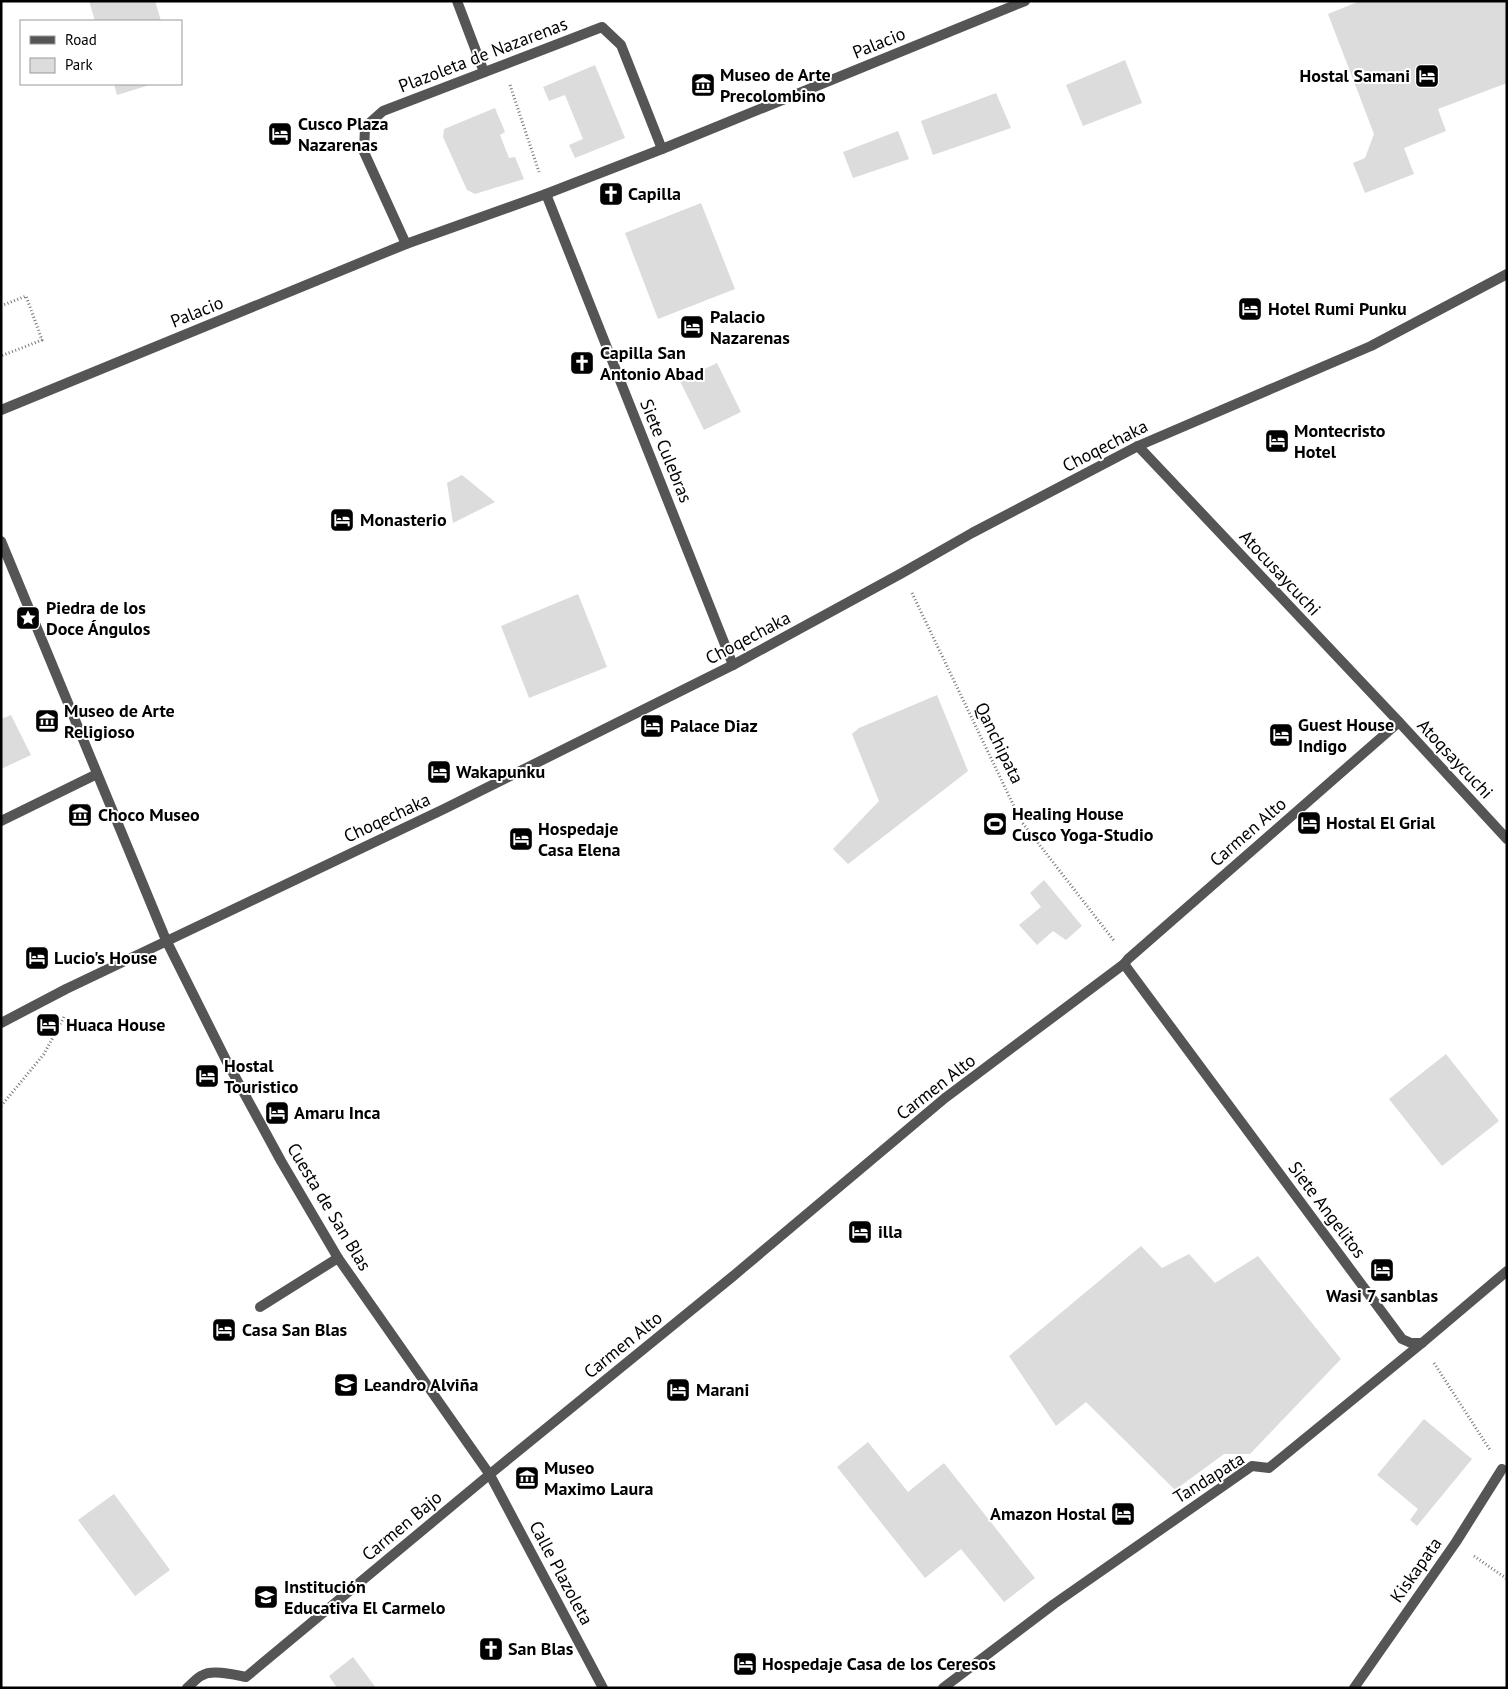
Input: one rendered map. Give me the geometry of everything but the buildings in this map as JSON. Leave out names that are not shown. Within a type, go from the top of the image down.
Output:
[{"type":"street","points":[[456,1],[484,72]]},
{"type":"street","name":"Palacio","points":[[662,149],[1025,1]]},
{"type":"street","name":"Plazoleta de Nazarenas","points":[[406,244],[364,152],[366,127],[384,111],[602,27],[621,45],[662,149]]},
{"type":"street","points":[[406,244],[546,194],[662,149]]},
{"type":"street","name":"Siete Culebras","points":[[546,194],[733,665]]},
{"type":"street","name":"Palacio","points":[[1,410],[406,244]]},
{"type":"street","name":"Choqechaka","points":[[1,1023],[166,940],[444,808],[733,665],[972,533],[1138,446],[1371,346],[1507,274]]},
{"type":"street","name":"Atocusaycuchi","points":[[1138,446],[1399,722]]},
{"type":"street","name":"Cuesta de San Blas","points":[[1,540],[34,616],[166,940],[226,1060],[338,1258],[490,1475]]},
{"type":"street","name":"Atoqsaycuchi","points":[[1399,722],[1507,840]]},
{"type":"street","name":"Carmen Alto","points":[[490,1475],[732,1277],[945,1098],[1126,961],[1399,722]]},
{"type":"street","points":[[1,821],[97,774]]},
{"type":"street","name":"Siete Angelitos","points":[[1126,961],[1402,1339],[1411,1343],[1422,1343]]},
{"type":"street","points":[[260,1307],[338,1258]]},
{"type":"street","name":"Tandapata","points":[[943,1688],[1054,1604],[1252,1466],[1268,1468],[1507,1271]]},
{"type":"street","name":"Kiskapata","points":[[1354,1688],[1456,1542],[1502,1469]]},
{"type":"street","name":"Carmen Bajo","points":[[187,1688],[203,1674],[207,1673],[224,1673],[246,1677],[490,1475]]},
{"type":"street","name":"Calle Plazoleta","points":[[490,1475],[603,1688]]},
{"type":"path","points":[[509,82],[546,194]]},
{"type":"path","points":[[1,306],[26,296],[42,340],[1,356]]},
{"type":"path","name":"Qanchipata","points":[[902,573],[1021,821],[1126,961]]},
{"type":"path","points":[[1,1106],[44,1054],[64,1017],[66,989]]},
{"type":"path","points":[[1422,1343],[1502,1469]]},
{"type":"path","points":[[1456,1542],[1507,1580]]},
{"type":"green space","points":[[89,1],[155,1],[161,20],[95,20]]},
{"type":"green space","points":[[1360,1],[1507,1],[1507,83],[1438,109],[1446,131],[1404,148],[1414,174],[1365,193],[1353,163],[1365,158],[1374,134],[1328,14]]},
{"type":"green space","points":[[1125,60],[1142,103],[1083,126],[1066,85]]},
{"type":"green space","points":[[595,65],[625,138],[575,158],[569,145],[583,139],[565,95],[549,101],[543,87]]},
{"type":"green space","points":[[114,85],[150,85],[117,95]]},
{"type":"green space","points":[[996,93],[1011,128],[933,155],[921,121]]},
{"type":"green space","points":[[495,108],[505,132],[500,135],[509,158],[515,157],[524,179],[475,194],[467,190],[443,137],[444,129]]},
{"type":"green space","points":[[898,131],[909,159],[853,178],[843,152]]},
{"type":"green space","points":[[701,203],[735,289],[658,319],[625,233]]},
{"type":"green space","points":[[717,363],[741,412],[704,430],[680,381]]},
{"type":"green space","points":[[462,475],[495,502],[453,523],[447,483]]},
{"type":"green space","points":[[578,594],[607,667],[529,698],[501,626]]},
{"type":"green space","points":[[937,695],[968,771],[848,864],[833,849],[879,801],[852,734],[859,728]]},
{"type":"green space","points":[[11,715],[31,755],[1,769],[1,719]]},
{"type":"green space","points":[[1044,880],[1082,926],[1066,940],[1053,931],[1037,945],[1019,925],[1041,907],[1030,893]]},
{"type":"green space","points":[[1446,1054],[1499,1121],[1442,1166],[1389,1099]]},
{"type":"green space","points":[[1141,1246],[1162,1268],[1189,1254],[1215,1283],[1258,1256],[1341,1359],[1250,1454],[1224,1454],[1175,1490],[1086,1402],[1056,1426],[1009,1356]]},
{"type":"green space","points":[[1424,1419],[1472,1459],[1417,1526],[1410,1520],[1418,1509],[1377,1475]]},
{"type":"green space","points":[[868,1442],[908,1492],[944,1463],[1035,1578],[1004,1602],[961,1549],[925,1578],[837,1467]]},
{"type":"green space","points":[[114,1494],[170,1570],[135,1596],[78,1520]]},
{"type":"green space","points":[[353,1657],[376,1688],[337,1688],[329,1676]]},
{"type":"place","name":"Hostal Samani","points":[[1427,76]]},
{"type":"place","name":"Museo de Arte Precolombino","points":[[703,85]]},
{"type":"place","name":"Cusco Plaza Nazarenas","points":[[280,134]]},
{"type":"place","name":"Capilla","points":[[611,194]]},
{"type":"place","name":"Hotel Rumi Punku","points":[[1250,309]]},
{"type":"place","name":"Palacio Nazarenas","points":[[692,327]]},
{"type":"place","name":"Capilla San Antonio Abad","points":[[582,363]]},
{"type":"place","name":"Montecristo Hotel","points":[[1277,441]]},
{"type":"place","name":"Monasterio","points":[[342,520]]},
{"type":"place","name":"Piedra de los Doce Ángulos","points":[[28,618]]},
{"type":"place","name":"Museo de Arte Religioso","points":[[47,721]]},
{"type":"place","name":"Palace Diaz","points":[[652,726]]},
{"type":"place","name":"Guest House Indigo","points":[[1281,735]]},
{"type":"place","name":"Wakapunku","points":[[439,772]]},
{"type":"place","name":"Choco Museo","points":[[80,815]]},
{"type":"place","name":"Hostal El Grial","points":[[1309,823]]},
{"type":"place","name":"Healing House Cusco Yoga-Studio","points":[[995,824]]},
{"type":"place","name":"Hospedaje Casa Elena","points":[[521,839]]},
{"type":"place","name":"Lucio's House","points":[[37,958]]},
{"type":"place","name":"Huaca House","points":[[48,1025]]},
{"type":"place","name":"Hostal Touristico","points":[[207,1076]]},
{"type":"place","name":"Amaru Inca","points":[[277,1113]]},
{"type":"place","name":"illa","points":[[860,1232]]},
{"type":"place","name":"Wasi 7 sanblas","points":[[1382,1270]]},
{"type":"place","name":"Casa San Blas","points":[[224,1330]]},
{"type":"place","name":"Leandro Alviña","points":[[346,1385]]},
{"type":"place","name":"Marani","points":[[678,1390]]},
{"type":"place","name":"Museo Maximo Laura","points":[[527,1478]]},
{"type":"place","name":"Amazon Hostal","points":[[1123,1514]]},
{"type":"place","name":"Institución Educativa El Carmelo","points":[[266,1597]]},
{"type":"place","name":"San Blas","points":[[491,1649]]},
{"type":"place","name":"Hospedaje Casa de los Ceresos","points":[[745,1664]]}]
